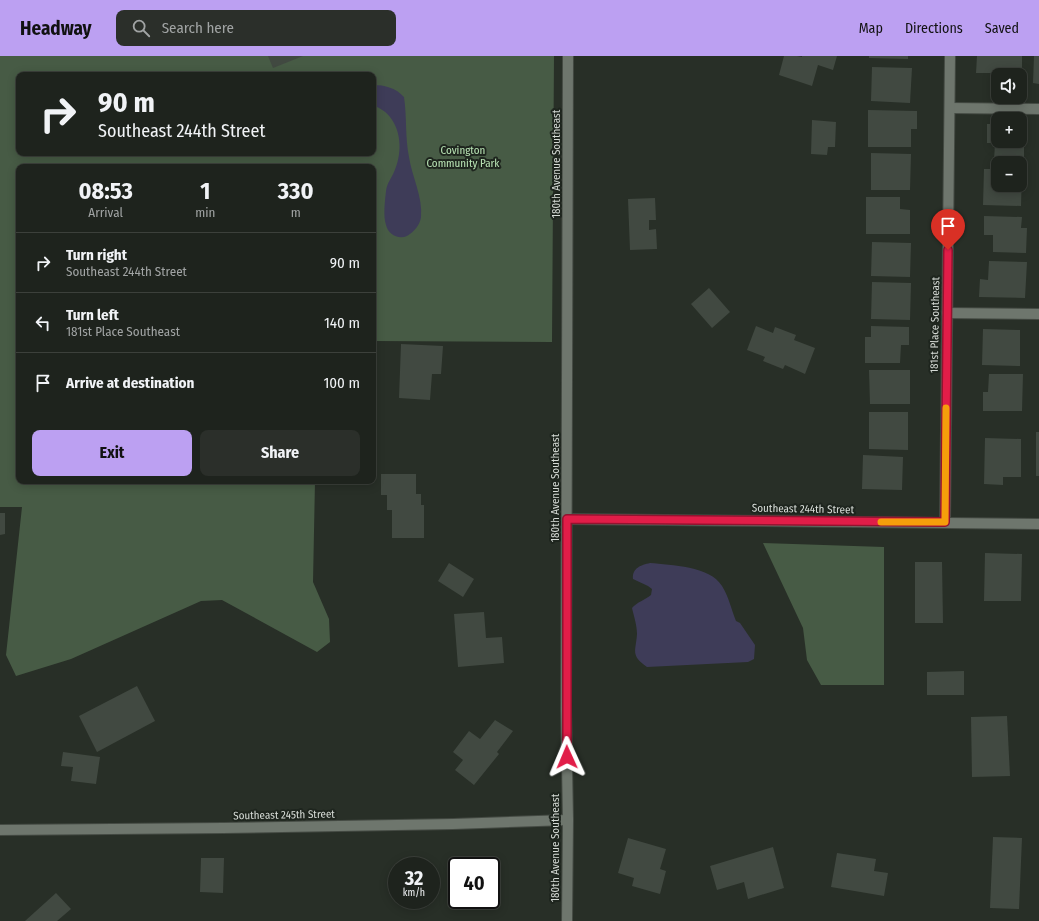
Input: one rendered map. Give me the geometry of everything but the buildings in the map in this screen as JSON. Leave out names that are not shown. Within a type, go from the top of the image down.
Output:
[{"type":"street","name":"180th Avenue Southeast","points":[[567,921],[568,820],[566,710],[568,56]]},
{"type":"street","name":"181st Place Southeast","points":[[945,522],[950,56]]},
{"type":"street","points":[[950,108],[1039,109]]},
{"type":"street","points":[[947,313],[1039,314]]},
{"type":"street","name":"Southeast 244th Street","points":[[567,519],[1039,524]]},
{"type":"street","name":"Southeast 245th Street","points":[[0,830],[239,828],[453,824],[568,820]]},
{"type":"green space","name":"Covington Community Park","points":[[0,56],[554,56],[552,342],[376,341],[376,164],[16,164],[16,484],[315,484],[313,582],[329,619],[330,642],[317,652],[222,600],[201,601],[71,659],[16,676],[6,655],[22,507],[0,507]]},
{"type":"green space","points":[[763,543],[884,547],[884,685],[821,685],[807,660],[803,628]]},
{"type":"shaded area","points":[[376,85],[390,88],[397,91],[404,97],[408,150],[410,164],[419,194],[421,217],[416,228],[404,237],[397,237],[391,233],[387,228],[385,221],[384,208],[387,188],[397,165],[400,144],[394,123],[384,111],[376,106]]},
{"type":"shaded area","points":[[650,563],[699,570],[716,579],[726,594],[736,621],[740,623],[755,645],[754,659],[748,662],[647,667],[642,663],[636,656],[635,652],[637,631],[632,608],[651,595],[652,589],[633,579],[633,575],[638,568]]},
{"type":"slow traffic","points":[[881,522],[945,522],[946,408]]},
{"type":"route","points":[[567,757],[567,519],[945,522],[948,250]]}]
